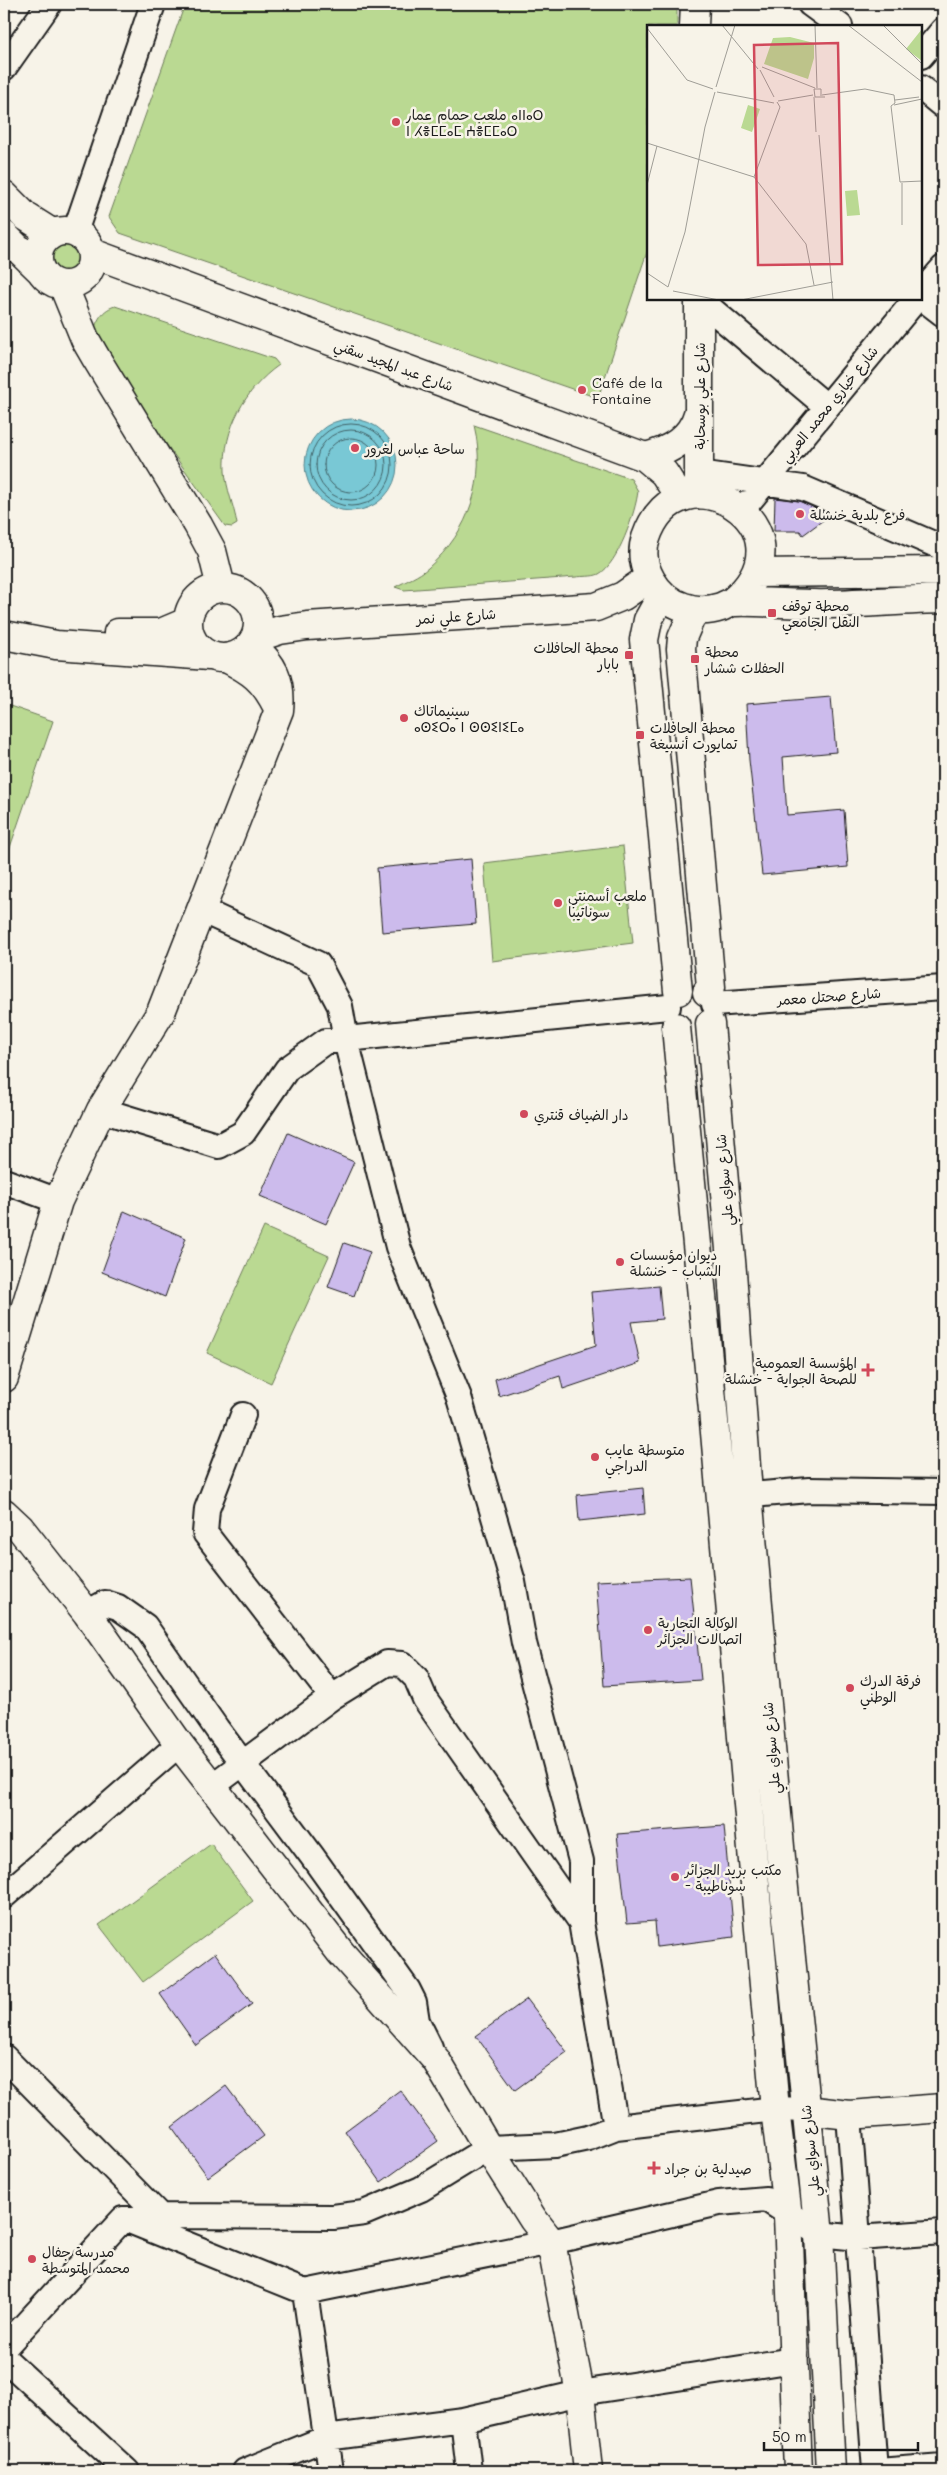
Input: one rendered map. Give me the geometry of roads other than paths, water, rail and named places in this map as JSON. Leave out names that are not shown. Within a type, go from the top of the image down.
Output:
[{"type":"main road","points":[[694,25],[695,4]]},
{"type":"main road","points":[[4,195],[25,216],[86,241],[92,253],[92,261],[85,276],[79,281],[63,285],[50,281],[4,234]]},
{"type":"main road","points":[[40,270],[37,256],[41,242],[64,232]]},
{"type":"main road","name":"شارع عبد المجيد سقني","points":[[92,253],[645,457],[664,474],[693,488]]},
{"type":"main road","points":[[63,285],[89,346],[203,534],[218,568],[221,587]]},
{"type":"main road","name":"شارع علي بوسحابة","points":[[693,488],[698,414],[699,300]]},
{"type":"main road","points":[[645,457],[660,454],[685,438],[694,427],[698,414]]},
{"type":"main road","points":[[693,488],[722,498],[742,510],[753,524],[759,540],[760,557],[756,573],[746,590],[732,602],[720,607],[694,610],[682,607],[656,586],[644,559],[644,541],[651,523],[664,508],[693,488]]},
{"type":"main road","points":[[756,573],[943,571]]},
{"type":"main road","name":"شارع علي نمر","points":[[253,641],[280,630],[307,626],[596,607],[656,586]]},
{"type":"main road","name":"شارع سواي علي","points":[[656,586],[644,640],[674,1008],[713,1410],[775,2109],[788,2216],[798,2471]]},
{"type":"main road","points":[[4,635],[56,645],[218,657],[244,651],[253,641],[258,618],[252,603],[241,592],[232,588],[221,587],[211,589],[194,602],[187,622],[193,642],[218,657],[242,666],[266,686],[279,710]]},
{"type":"main road","points":[[732,602],[828,604],[943,599]]},
{"type":"main road","name":"شارع سواي علي","points":[[694,610],[682,638],[681,649],[711,987],[710,1007],[748,1494],[782,1869],[820,2234],[830,2471]]},
{"type":"main road","points":[[4,617],[53,626],[134,634],[161,633],[187,622]]},
{"type":"main road","points":[[4,1378],[58,1201],[101,1110],[160,1012],[279,710],[280,686],[276,674],[253,641]]},
{"type":"main road","points":[[690,986],[710,1007],[702,1030],[693,1033],[684,1032],[674,1008],[690,986]]},
{"type":"main road","points":[[4,1512],[20,1528],[87,1613],[179,1744],[341,1953],[436,2060],[533,2219],[552,2242],[580,2393],[588,2471]]},
{"type":"main road","points":[[754,1871],[782,1869]]},
{"type":"main road","points":[[806,2110],[849,2115],[943,2108]]},
{"type":"street","points":[[4,68],[49,4]]},
{"type":"street","points":[[64,232],[153,4]]},
{"type":"street","points":[[810,4],[839,25]]},
{"type":"street","points":[[922,55],[943,30]]},
{"type":"street","points":[[922,89],[943,106]]},
{"type":"street","points":[[922,294],[943,268]]},
{"type":"street","points":[[922,296],[943,314]]},
{"type":"street","points":[[700,300],[826,406]]},
{"type":"street","name":"شارع خياري محمد العربي","points":[[742,510],[915,300]]},
{"type":"street","points":[[693,488],[767,482],[804,488],[943,548]]},
{"type":"street","points":[[201,910],[318,964],[340,1006],[346,1040],[398,1247],[459,1397],[512,1582],[524,1643],[581,1861],[581,1922],[616,2127]]},
{"type":"street","name":"شارع صحتل معمر","points":[[710,1007],[943,988]]},
{"type":"street","points":[[101,1110],[219,1146],[243,1133],[287,1069],[326,1041],[674,1008]]},
{"type":"street","points":[[4,1181],[58,1201]]},
{"type":"street","points":[[243,1415],[207,1508],[205,1533],[332,1697]]},
{"type":"street","points":[[720,1498],[809,1490],[943,1492]]},
{"type":"street","points":[[87,1613],[105,1603],[124,1611],[145,1626],[242,1764],[312,1856],[408,1990],[414,2002],[417,2021],[436,2060]]},
{"type":"street","points":[[212,1786],[332,1697],[387,1663],[402,1664],[416,1678],[424,1698],[581,1922]]},
{"type":"street","points":[[4,1896],[179,1744]]},
{"type":"street","points":[[4,2057],[160,2216]]},
{"type":"street","points":[[4,2348],[123,2219],[160,2216],[333,2217],[364,2213],[421,2189],[488,2148],[555,2145],[588,2138],[616,2127],[775,2109],[806,2110]]},
{"type":"street","points":[[849,2115],[876,2471],[943,2466]]},
{"type":"street","points":[[123,2219],[306,2292],[552,2242],[719,2203],[766,2200],[788,2216],[820,2234],[858,2238],[943,2232]]},
{"type":"street","points":[[306,2292],[330,2471]]},
{"type":"street","points":[[4,2358],[128,2471]]},
{"type":"street","points":[[245,2471],[326,2438],[463,2420],[580,2393],[793,2360]]},
{"type":"street","points":[[463,2420],[469,2471]]},
{"type":"water","points":[[351,419],[360,420],[377,427],[389,439],[396,456],[396,474],[389,491],[377,503],[360,510],[351,511],[342,510],[325,503],[313,491],[306,474],[305,465],[306,456],[313,439],[325,427],[342,420]]},
{"type":"place","name":"ملعب حمام عمار ⴰⵏⵏⴰⵔ ⵏ ⵃⴻⵎⵎⴰⵎ ⵄⴻⵎⵎⴰⵔ","points":[[396,122]]},
{"type":"place","name":"Café de la Fontaine","points":[[582,390]]},
{"type":"place","name":"ساحة عباس لغرور","points":[[355,448]]},
{"type":"place","name":"فرع بلدية خنشلة","points":[[800,514]]},
{"type":"place","name":"محطة توقف النقل الجامعي","points":[[772,613]]},
{"type":"place","name":"محطة الحافلات بابار","points":[[629,655]]},
{"type":"place","name":"محطة الحفلات ششار","points":[[695,659]]},
{"type":"place","name":"سينيماتاك ⴰⵙⵉⵔⴰ ⵏ ⵙⵙⵉⵏⵉⵎⴰ","points":[[404,718]]},
{"type":"place","name":"محطة الحافلات تمايورت أنسيغة","points":[[640,735]]},
{"type":"place","name":"ملعب أسمنتي سوناتيبا","points":[[558,903]]},
{"type":"place","name":"دار الضياف قنتري","points":[[524,1114]]},
{"type":"place","name":"ديوان مؤسسات الشباب - خنشلة","points":[[620,1262]]},
{"type":"place","name":"المؤسسة العمومية للصحة الجواية - خنشلة","points":[[868,1370]]},
{"type":"place","name":"متوسطة عايب الدراجي","points":[[595,1457]]},
{"type":"place","name":"الوكالة التجارية اتصالات الجزائر","points":[[648,1630]]},
{"type":"place","name":"فرقة الدرك الوطني","points":[[850,1688]]},
{"type":"place","name":"مكتب بريد الجزائر - سوناطيبة","points":[[675,1877]]},
{"type":"place","name":"صيدلية بن جراد","points":[[654,2168]]},
{"type":"place","name":"مدرسة جفال محمد المتوسطة","points":[[32,2259]]}]
